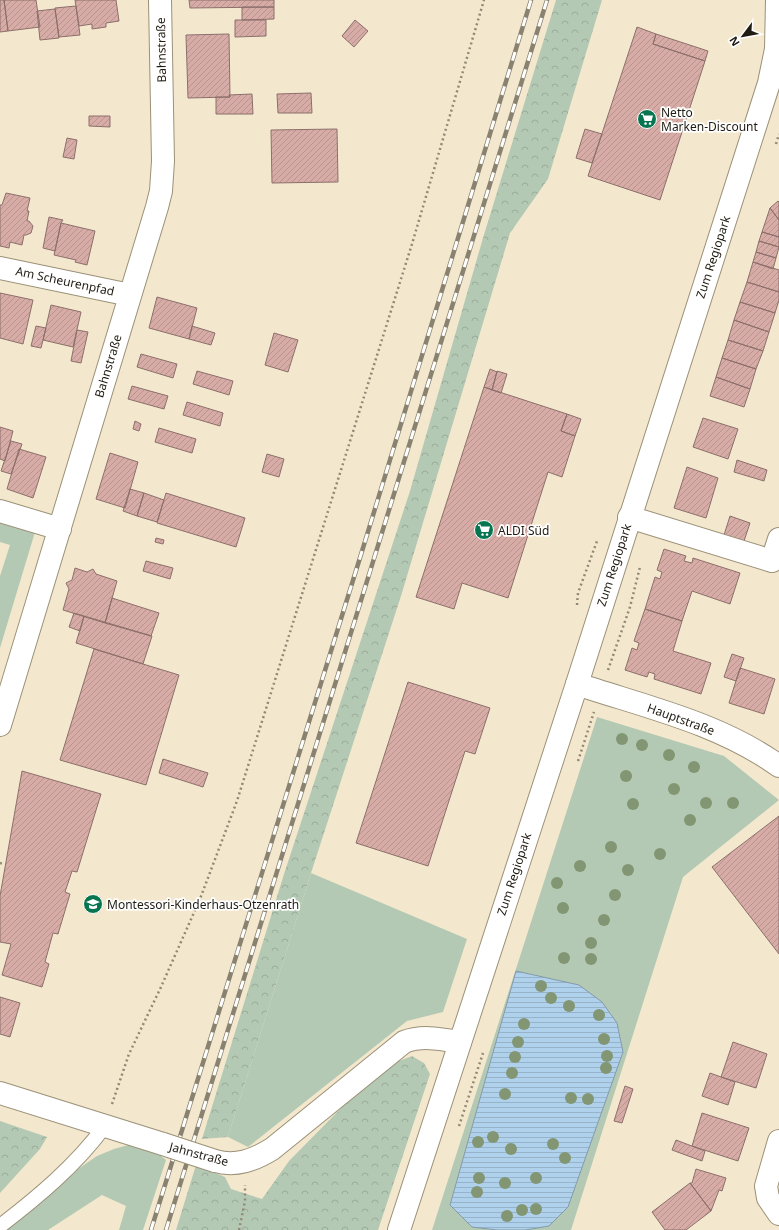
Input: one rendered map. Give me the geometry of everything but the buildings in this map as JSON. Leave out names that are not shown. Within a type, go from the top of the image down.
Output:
[{"type":"street","name":"Bahnstraße","points":[[0,725],[154,219],[161,191],[160,0]]},
{"type":"street","name":"Zum Regiopark","points":[[399,1230],[769,83],[776,66],[777,0]]},
{"type":"street","name":"Am Scheurenpfad","points":[[0,268],[130,294]]},
{"type":"street","points":[[0,511],[60,529]]},
{"type":"street","name":"Zum Regiopark","points":[[629,517],[772,561],[779,539]]},
{"type":"street","name":"Hauptstraße","points":[[576,684],[702,725],[751,747],[779,766]]},
{"type":"street","name":"Jahnstraße","points":[[0,1093],[215,1161],[227,1163],[244,1162],[260,1156],[279,1145],[404,1042],[417,1038],[432,1038],[460,1042]]},
{"type":"street","points":[[779,1141],[766,1186],[766,1194],[779,1214]]},
{"type":"lane","points":[[0,1226],[71,1165],[91,1145],[104,1127]]},
{"type":"path","points":[[104,1127],[129,1054],[200,900],[238,801],[412,244],[484,0]]},
{"type":"path","points":[[577,612],[578,593],[597,540]]},
{"type":"path","points":[[240,1230],[245,1201],[244,1162]]},
{"type":"green space","points":[[556,0],[602,0],[548,179],[510,233],[401,596],[311,873],[228,1137],[202,1139],[284,874],[410,491],[483,238]]},
{"type":"green space","points":[[0,521],[35,532],[0,648],[0,576],[10,545],[0,542]]},
{"type":"green space","points":[[597,717],[724,756],[779,800],[683,877],[571,1230],[432,1230]]},
{"type":"green space","points":[[311,873],[467,939],[443,1012],[407,1021],[248,1147],[228,1137]]},
{"type":"green space","points":[[412,1056],[424,1063],[430,1074],[378,1230],[176,1230],[196,1165],[225,1177],[231,1189],[262,1199],[289,1161],[356,1093],[391,1064]]},
{"type":"green space","points":[[0,1121],[47,1137],[40,1149],[0,1193]]},
{"type":"green space","points":[[132,1144],[151,1148],[166,1160],[143,1230],[119,1230],[126,1206],[102,1195],[48,1230],[1,1230],[78,1169],[97,1156]]},
{"type":"water","points":[[516,971],[579,985],[602,1002],[617,1023],[623,1052],[568,1207],[549,1226],[525,1230],[497,1230],[472,1227],[450,1205]]},
{"type":"railway","points":[[151,1230],[359,561],[531,0]]},
{"type":"railway","points":[[166,1230],[547,0]]},
{"type":"place","name":"Netto Marken-Discount","points":[[647,119]]},
{"type":"place","name":"ALDI Süd","points":[[484,530]]},
{"type":"place","name":"Montessori-Kinderhaus-Otzenrath","points":[[93,904]]}]
